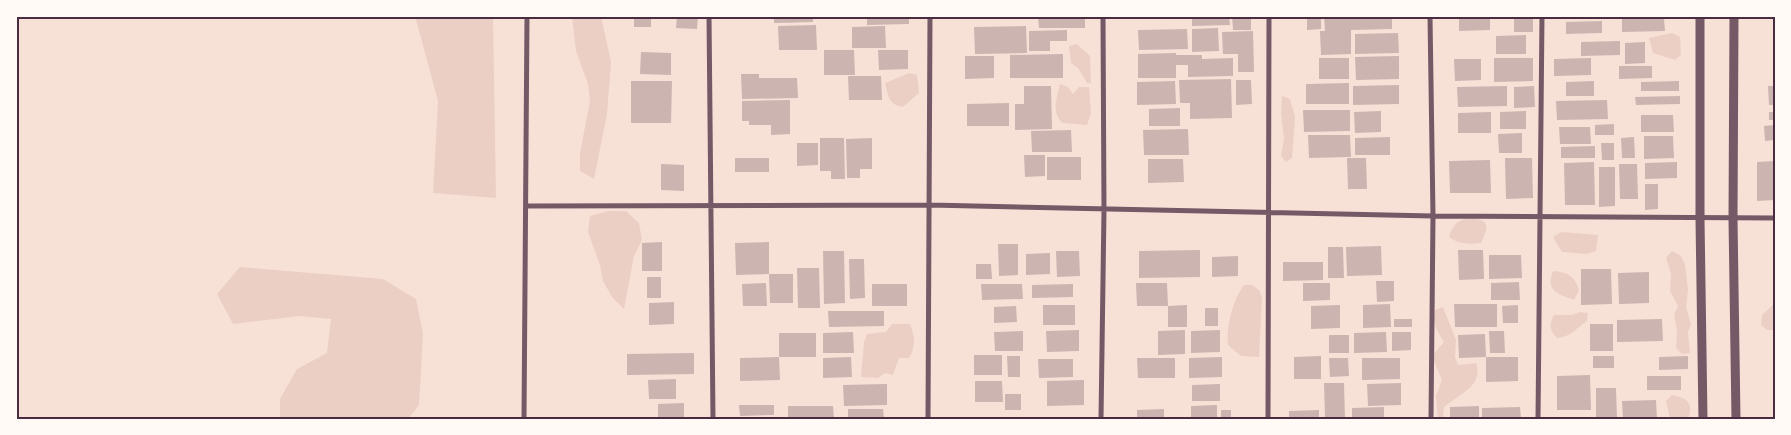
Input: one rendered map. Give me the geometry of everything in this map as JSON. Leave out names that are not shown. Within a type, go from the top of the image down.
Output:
[{"type":"street","points":[[524,419],[527,16]]},
{"type":"street","points":[[709,16],[713,419]]},
{"type":"street","points":[[928,419],[930,16]]},
{"type":"street","points":[[1101,419],[1104,210],[1102,16]]},
{"type":"street","points":[[1268,16],[1268,419]]},
{"type":"street","points":[[1430,16],[1433,216],[1431,419]]},
{"type":"street","points":[[1538,419],[1542,16]]},
{"type":"street","points":[[1700,16],[1700,218],[1703,419]]},
{"type":"street","points":[[1734,16],[1733,219],[1736,419]]},
{"type":"street","points":[[527,206],[930,205],[1433,216],[1775,218]]},
{"type":"shaded area","points":[[415,16],[493,16],[496,198],[433,193],[438,101]]},
{"type":"shaded area","points":[[601,16],[611,62],[607,114],[594,179],[580,171],[580,153],[590,101],[588,84],[576,51],[572,17]]},
{"type":"shaded area","points":[[1672,33],[1680,37],[1681,55],[1675,60],[1653,53],[1649,38]]},
{"type":"shaded area","points":[[1077,44],[1090,56],[1091,83],[1087,83],[1078,68],[1071,63],[1069,46]]},
{"type":"shaded area","points":[[909,73],[917,75],[919,93],[903,107],[898,106],[890,99],[885,83]]},
{"type":"shaded area","points":[[1060,84],[1068,87],[1073,94],[1079,87],[1089,87],[1091,113],[1087,125],[1062,123],[1056,109]]},
{"type":"shaded area","points":[[1282,96],[1290,99],[1295,117],[1292,158],[1286,162],[1281,156],[1284,139],[1281,114]]},
{"type":"shaded area","points":[[608,211],[626,211],[639,223],[642,240],[634,256],[624,309],[612,297],[603,281],[600,265],[588,232],[590,216]]},
{"type":"shaded area","points":[[1467,218],[1480,220],[1486,224],[1486,231],[1481,243],[1461,243],[1449,237],[1455,225]]},
{"type":"shaded area","points":[[1561,232],[1598,235],[1596,251],[1587,254],[1562,252],[1553,237]]},
{"type":"shaded area","points":[[1672,251],[1680,255],[1685,264],[1688,290],[1686,307],[1691,324],[1688,332],[1690,353],[1682,354],[1676,348],[1677,331],[1674,314],[1678,306],[1670,291],[1671,274],[1666,258]]},
{"type":"shaded area","points":[[240,267],[383,279],[416,299],[423,334],[419,405],[408,419],[280,419],[280,399],[297,369],[327,353],[331,319],[299,316],[233,324],[217,294]]},
{"type":"shaded area","points":[[1553,271],[1562,272],[1573,278],[1579,290],[1574,300],[1558,293],[1552,287],[1551,278]]},
{"type":"shaded area","points":[[1244,285],[1252,285],[1260,291],[1262,299],[1259,357],[1241,356],[1228,345],[1231,314]]},
{"type":"shaded area","points":[[1775,303],[1775,330],[1767,330],[1761,325],[1762,315]]},
{"type":"shaded area","points":[[1443,307],[1456,340],[1455,357],[1458,365],[1476,363],[1478,371],[1469,389],[1444,407],[1443,419],[1438,419],[1436,396],[1442,380],[1432,356],[1444,342],[1437,331],[1434,319],[1435,310]]},
{"type":"shaded area","points":[[1580,312],[1588,313],[1587,321],[1570,334],[1557,338],[1552,332],[1551,327],[1554,315],[1572,315]]},
{"type":"shaded area","points":[[892,324],[910,324],[914,341],[909,358],[899,358],[893,375],[885,373],[878,378],[861,377],[864,342],[867,334],[886,332]]},
{"type":"shaded area","points":[[1672,395],[1682,397],[1690,405],[1688,419],[1670,419],[1666,401]]},
{"type":"building","points":[[634,16],[651,16],[651,27],[634,27]]},
{"type":"building","points":[[677,16],[698,16],[697,29],[676,28]]},
{"type":"building","points":[[774,16],[813,16],[813,22],[774,23]]},
{"type":"building","points":[[867,16],[909,16],[909,24],[867,25]]},
{"type":"building","points":[[1038,16],[1085,16],[1085,28],[1039,28]]},
{"type":"building","points":[[1150,16],[1166,16],[1166,19],[1150,19]]},
{"type":"building","points":[[1192,16],[1229,16],[1230,25],[1192,26]]},
{"type":"building","points":[[1232,16],[1251,16],[1251,30],[1233,30]]},
{"type":"building","points":[[1307,16],[1321,16],[1321,29],[1307,30]]},
{"type":"building","points":[[1324,16],[1392,16],[1392,29],[1351,30],[1351,54],[1321,55],[1320,31],[1325,31]]},
{"type":"building","points":[[1459,16],[1490,16],[1490,30],[1459,31]]},
{"type":"building","points":[[1514,16],[1533,16],[1533,32],[1514,32]]},
{"type":"building","points":[[1622,19],[1664,19],[1665,31],[1622,32]]},
{"type":"building","points":[[1602,21],[1602,33],[1566,34],[1566,22]]},
{"type":"building","points":[[816,25],[817,50],[779,50],[778,26]]},
{"type":"building","points":[[885,26],[886,48],[852,48],[852,27]]},
{"type":"building","points":[[1026,26],[1027,53],[975,54],[974,27]]},
{"type":"building","points":[[1218,28],[1219,51],[1192,52],[1192,29]]},
{"type":"building","points":[[1187,29],[1188,49],[1139,50],[1138,30]]},
{"type":"building","points":[[1067,30],[1067,41],[1050,41],[1050,51],[1029,51],[1029,31]]},
{"type":"building","points":[[1253,31],[1254,72],[1238,72],[1238,54],[1223,54],[1222,32]]},
{"type":"building","points":[[1398,33],[1399,53],[1355,54],[1355,34]]},
{"type":"building","points":[[1526,35],[1526,54],[1496,54],[1496,36]]},
{"type":"building","points":[[1620,41],[1620,55],[1581,56],[1581,42]]},
{"type":"building","points":[[1645,42],[1645,63],[1625,64],[1625,43]]},
{"type":"building","points":[[824,50],[854,50],[855,75],[824,75]]},
{"type":"building","points":[[878,50],[908,50],[908,69],[879,70]]},
{"type":"building","points":[[641,52],[671,53],[671,75],[640,74]]},
{"type":"building","points":[[1176,53],[1176,55],[1202,55],[1202,59],[1233,58],[1233,76],[1188,77],[1188,65],[1176,65],[1176,78],[1138,78],[1138,54]]},
{"type":"building","points":[[1063,54],[1063,78],[1010,78],[1010,55]]},
{"type":"building","points":[[965,56],[994,56],[994,78],[965,79]]},
{"type":"building","points":[[1399,56],[1399,79],[1356,80],[1355,57]]},
{"type":"building","points":[[1319,58],[1349,58],[1349,79],[1319,79]]},
{"type":"building","points":[[1494,58],[1533,58],[1533,81],[1494,82]]},
{"type":"building","points":[[1591,58],[1591,75],[1554,76],[1554,59]]},
{"type":"building","points":[[1454,59],[1481,59],[1481,80],[1455,81]]},
{"type":"building","points":[[1619,66],[1652,66],[1652,78],[1619,79]]},
{"type":"building","points":[[741,74],[759,74],[759,78],[797,78],[798,98],[742,99]]},
{"type":"building","points":[[848,76],[881,76],[882,100],[849,100]]},
{"type":"building","points":[[1231,79],[1232,118],[1190,119],[1190,103],[1180,103],[1179,80]]},
{"type":"building","points":[[1236,80],[1251,80],[1252,104],[1236,105]]},
{"type":"building","points":[[631,81],[672,81],[671,123],[631,123]]},
{"type":"building","points":[[1175,81],[1176,104],[1137,105],[1137,82]]},
{"type":"building","points":[[1594,81],[1594,96],[1566,96],[1566,82]]},
{"type":"building","points":[[1679,81],[1679,91],[1641,91],[1641,82]]},
{"type":"building","points":[[1349,83],[1349,104],[1306,104],[1306,84]]},
{"type":"building","points":[[1399,85],[1399,104],[1353,105],[1353,86]]},
{"type":"building","points":[[1024,86],[1051,86],[1052,129],[1015,130],[1015,104],[1024,104]]},
{"type":"building","points":[[1507,86],[1507,106],[1458,107],[1457,87]]},
{"type":"building","points":[[1534,86],[1535,107],[1514,108],[1514,87]]},
{"type":"building","points":[[1768,86],[1775,86],[1775,105],[1769,105]]},
{"type":"building","points":[[1680,96],[1680,104],[1636,105],[1635,97]]},
{"type":"building","points":[[790,100],[790,134],[771,135],[771,125],[749,125],[749,121],[742,121],[742,101]]},
{"type":"building","points":[[1607,100],[1608,119],[1557,120],[1556,101]]},
{"type":"building","points":[[1009,103],[1009,126],[967,126],[967,104]]},
{"type":"building","points":[[1180,108],[1180,126],[1149,126],[1149,109]]},
{"type":"building","points":[[1303,110],[1350,110],[1350,131],[1304,132]]},
{"type":"building","points":[[1381,111],[1381,132],[1355,133],[1354,112]]},
{"type":"building","points":[[1526,111],[1526,129],[1500,129],[1500,112]]},
{"type":"building","points":[[1491,112],[1491,133],[1458,133],[1458,113]]},
{"type":"building","points":[[1769,112],[1775,112],[1775,120],[1769,120]]},
{"type":"building","points":[[1641,115],[1673,115],[1674,132],[1641,132]]},
{"type":"building","points":[[1614,124],[1614,135],[1595,135],[1595,125]]},
{"type":"building","points":[[1775,125],[1775,140],[1765,141],[1764,126]]},
{"type":"building","points":[[1559,127],[1590,127],[1591,144],[1560,144]]},
{"type":"building","points":[[1188,129],[1189,155],[1144,155],[1143,130]]},
{"type":"building","points":[[1071,130],[1072,152],[1032,152],[1031,131]]},
{"type":"building","points":[[1522,133],[1522,153],[1499,153],[1498,134]]},
{"type":"building","points":[[1308,135],[1350,135],[1351,157],[1309,158]]},
{"type":"building","points":[[1644,136],[1673,136],[1674,158],[1644,159]]},
{"type":"building","points":[[1390,137],[1390,155],[1355,155],[1355,138]]},
{"type":"building","points":[[1634,137],[1635,158],[1622,158],[1621,138]]},
{"type":"building","points":[[820,138],[844,138],[845,179],[831,179],[831,171],[820,171]]},
{"type":"building","points":[[872,138],[872,169],[860,169],[860,178],[847,178],[846,139]]},
{"type":"building","points":[[797,143],[818,143],[818,165],[797,166]]},
{"type":"building","points":[[1601,143],[1614,143],[1614,160],[1602,160]]},
{"type":"building","points":[[1595,146],[1595,158],[1561,158],[1561,147]]},
{"type":"building","points":[[1024,155],[1045,155],[1045,176],[1025,177]]},
{"type":"building","points":[[1047,157],[1081,157],[1081,180],[1047,180]]},
{"type":"building","points":[[735,158],[769,158],[769,172],[735,172]]},
{"type":"building","points":[[1347,158],[1366,158],[1367,189],[1348,189]]},
{"type":"building","points":[[1505,158],[1532,158],[1533,198],[1506,199]]},
{"type":"building","points":[[1148,159],[1183,159],[1184,182],[1148,183]]},
{"type":"building","points":[[1490,160],[1491,193],[1450,193],[1449,161]]},
{"type":"building","points":[[1775,161],[1775,200],[1757,201],[1757,162]]},
{"type":"building","points":[[1594,162],[1595,205],[1565,205],[1564,163]]},
{"type":"building","points":[[1677,162],[1677,178],[1645,179],[1645,163]]},
{"type":"building","points":[[661,164],[684,165],[684,191],[661,190]]},
{"type":"building","points":[[1619,164],[1637,164],[1638,199],[1620,199]]},
{"type":"building","points":[[1599,167],[1615,167],[1615,206],[1599,207]]},
{"type":"building","points":[[1645,184],[1658,184],[1658,209],[1645,210]]},
{"type":"building","points":[[662,242],[662,271],[642,271],[642,243]]},
{"type":"building","points":[[769,242],[769,274],[736,275],[735,243]]},
{"type":"building","points":[[998,244],[1018,244],[1018,275],[999,276]]},
{"type":"building","points":[[1381,246],[1382,275],[1347,276],[1346,247]]},
{"type":"building","points":[[1328,247],[1343,247],[1344,278],[1328,278]]},
{"type":"building","points":[[1200,250],[1200,277],[1139,278],[1139,251]]},
{"type":"building","points":[[1458,250],[1483,250],[1484,279],[1459,280]]},
{"type":"building","points":[[823,251],[844,251],[845,303],[824,304]]},
{"type":"building","points":[[1056,251],[1079,251],[1080,276],[1057,277]]},
{"type":"building","points":[[1050,253],[1050,274],[1026,275],[1026,254]]},
{"type":"building","points":[[1489,255],[1521,255],[1522,278],[1489,279]]},
{"type":"building","points":[[1238,256],[1238,276],[1212,277],[1212,257]]},
{"type":"building","points":[[849,259],[864,259],[865,298],[850,299]]},
{"type":"building","points":[[1283,262],[1323,262],[1323,280],[1283,281]]},
{"type":"building","points":[[976,264],[991,264],[992,279],[976,279]]},
{"type":"building","points":[[797,268],[819,268],[820,308],[798,308]]},
{"type":"building","points":[[1581,269],[1611,269],[1612,304],[1581,305]]},
{"type":"building","points":[[1649,272],[1649,303],[1619,304],[1618,273]]},
{"type":"building","points":[[769,274],[793,274],[793,303],[770,303]]},
{"type":"building","points":[[647,277],[661,277],[661,298],[647,298]]},
{"type":"building","points":[[1376,281],[1394,281],[1394,301],[1377,302]]},
{"type":"building","points":[[1519,282],[1520,300],[1491,300],[1491,283]]},
{"type":"building","points":[[766,283],[767,306],[743,306],[742,284]]},
{"type":"building","points":[[1136,283],[1167,283],[1168,306],[1137,306]]},
{"type":"building","points":[[1303,283],[1330,283],[1330,300],[1303,301]]},
{"type":"building","points":[[872,284],[907,284],[907,306],[872,306]]},
{"type":"building","points":[[981,284],[1022,284],[1023,299],[982,300]]},
{"type":"building","points":[[1073,284],[1073,297],[1032,298],[1032,285]]},
{"type":"building","points":[[674,302],[674,324],[649,325],[649,303]]},
{"type":"building","points":[[1390,304],[1391,327],[1363,328],[1363,305]]},
{"type":"building","points":[[1454,304],[1497,304],[1497,327],[1455,327]]},
{"type":"building","points":[[1043,305],[1075,305],[1075,325],[1043,325]]},
{"type":"building","points":[[1187,305],[1187,327],[1168,327],[1168,306]]},
{"type":"building","points":[[1340,305],[1340,328],[1311,329],[1311,306]]},
{"type":"building","points":[[1518,305],[1518,323],[1503,323],[1502,306]]},
{"type":"building","points":[[1016,306],[1017,322],[994,323],[994,307]]},
{"type":"building","points":[[1205,308],[1218,308],[1218,326],[1205,326]]},
{"type":"building","points":[[828,311],[884,311],[884,326],[829,327]]},
{"type":"building","points":[[1394,319],[1412,319],[1412,327],[1394,327]]},
{"type":"building","points":[[1662,319],[1663,341],[1617,342],[1617,320]]},
{"type":"building","points":[[1590,324],[1613,324],[1613,351],[1590,351]]},
{"type":"building","points":[[1079,330],[1079,351],[1047,352],[1046,331]]},
{"type":"building","points":[[1185,330],[1185,354],[1158,355],[1158,331]]},
{"type":"building","points":[[1220,330],[1220,352],[1191,353],[1191,331]]},
{"type":"building","points":[[1023,331],[1023,351],[995,351],[994,332]]},
{"type":"building","points":[[1489,331],[1504,331],[1505,353],[1490,353]]},
{"type":"building","points":[[853,332],[854,353],[823,353],[823,333]]},
{"type":"building","points":[[1386,332],[1387,352],[1354,353],[1354,333]]},
{"type":"building","points":[[1392,332],[1411,332],[1411,350],[1392,351]]},
{"type":"building","points":[[779,333],[816,333],[816,357],[779,357]]},
{"type":"building","points":[[1485,334],[1486,357],[1459,358],[1458,335]]},
{"type":"building","points":[[1329,335],[1349,335],[1349,353],[1329,353]]},
{"type":"building","points":[[694,353],[694,374],[627,375],[627,354]]},
{"type":"building","points":[[974,355],[1002,355],[1002,375],[974,375]]},
{"type":"building","points":[[1007,356],[1020,356],[1020,377],[1008,377]]},
{"type":"building","points":[[1321,356],[1321,379],[1294,379],[1294,357]]},
{"type":"building","points":[[1593,356],[1614,356],[1614,368],[1593,368]]},
{"type":"building","points":[[1688,356],[1688,369],[1659,370],[1659,357]]},
{"type":"building","points":[[779,357],[780,380],[740,381],[740,358]]},
{"type":"building","points":[[851,357],[852,377],[823,378],[823,358]]},
{"type":"building","points":[[1222,357],[1222,377],[1189,378],[1189,358]]},
{"type":"building","points":[[1486,357],[1518,357],[1518,381],[1486,382]]},
{"type":"building","points":[[1137,358],[1175,358],[1175,378],[1138,378]]},
{"type":"building","points":[[1329,358],[1348,358],[1349,376],[1330,377]]},
{"type":"building","points":[[1362,358],[1400,358],[1400,379],[1362,380]]},
{"type":"building","points":[[1038,359],[1073,359],[1073,377],[1039,378]]},
{"type":"building","points":[[1590,375],[1591,410],[1557,410],[1557,376]]},
{"type":"building","points":[[1647,376],[1681,376],[1681,390],[1647,390]]},
{"type":"building","points":[[676,379],[676,399],[649,399],[648,380]]},
{"type":"building","points":[[1084,380],[1084,405],[1047,406],[1047,381]]},
{"type":"building","points":[[975,381],[1002,381],[1003,402],[975,402]]},
{"type":"building","points":[[1324,383],[1344,383],[1345,419],[1325,419]]},
{"type":"building","points":[[1401,383],[1401,405],[1368,406],[1367,384]]},
{"type":"building","points":[[887,384],[887,405],[844,406],[843,385]]},
{"type":"building","points":[[1220,384],[1220,401],[1192,401],[1192,385]]},
{"type":"building","points":[[1596,388],[1616,388],[1617,419],[1596,419]]},
{"type":"building","points":[[1005,394],[1021,394],[1021,410],[1005,410]]},
{"type":"building","points":[[1656,400],[1657,419],[1623,419],[1622,401]]},
{"type":"building","points":[[684,403],[684,419],[658,419],[658,404]]},
{"type":"building","points":[[739,405],[774,405],[774,415],[740,416]]},
{"type":"building","points":[[1217,405],[1217,419],[1191,419],[1191,406]]},
{"type":"building","points":[[788,406],[833,406],[834,419],[788,419]]},
{"type":"building","points":[[1479,406],[1479,419],[1450,419],[1450,407]]},
{"type":"building","points":[[1384,407],[1384,419],[1352,419],[1352,408]]},
{"type":"building","points":[[1520,407],[1521,419],[1482,419],[1482,408]]},
{"type":"building","points":[[848,409],[883,409],[884,419],[848,419]]},
{"type":"building","points":[[1164,409],[1164,419],[1137,419],[1137,410]]},
{"type":"building","points":[[1221,410],[1231,410],[1231,419],[1221,419]]},
{"type":"building","points":[[1319,410],[1319,419],[1289,419],[1289,411]]}]
